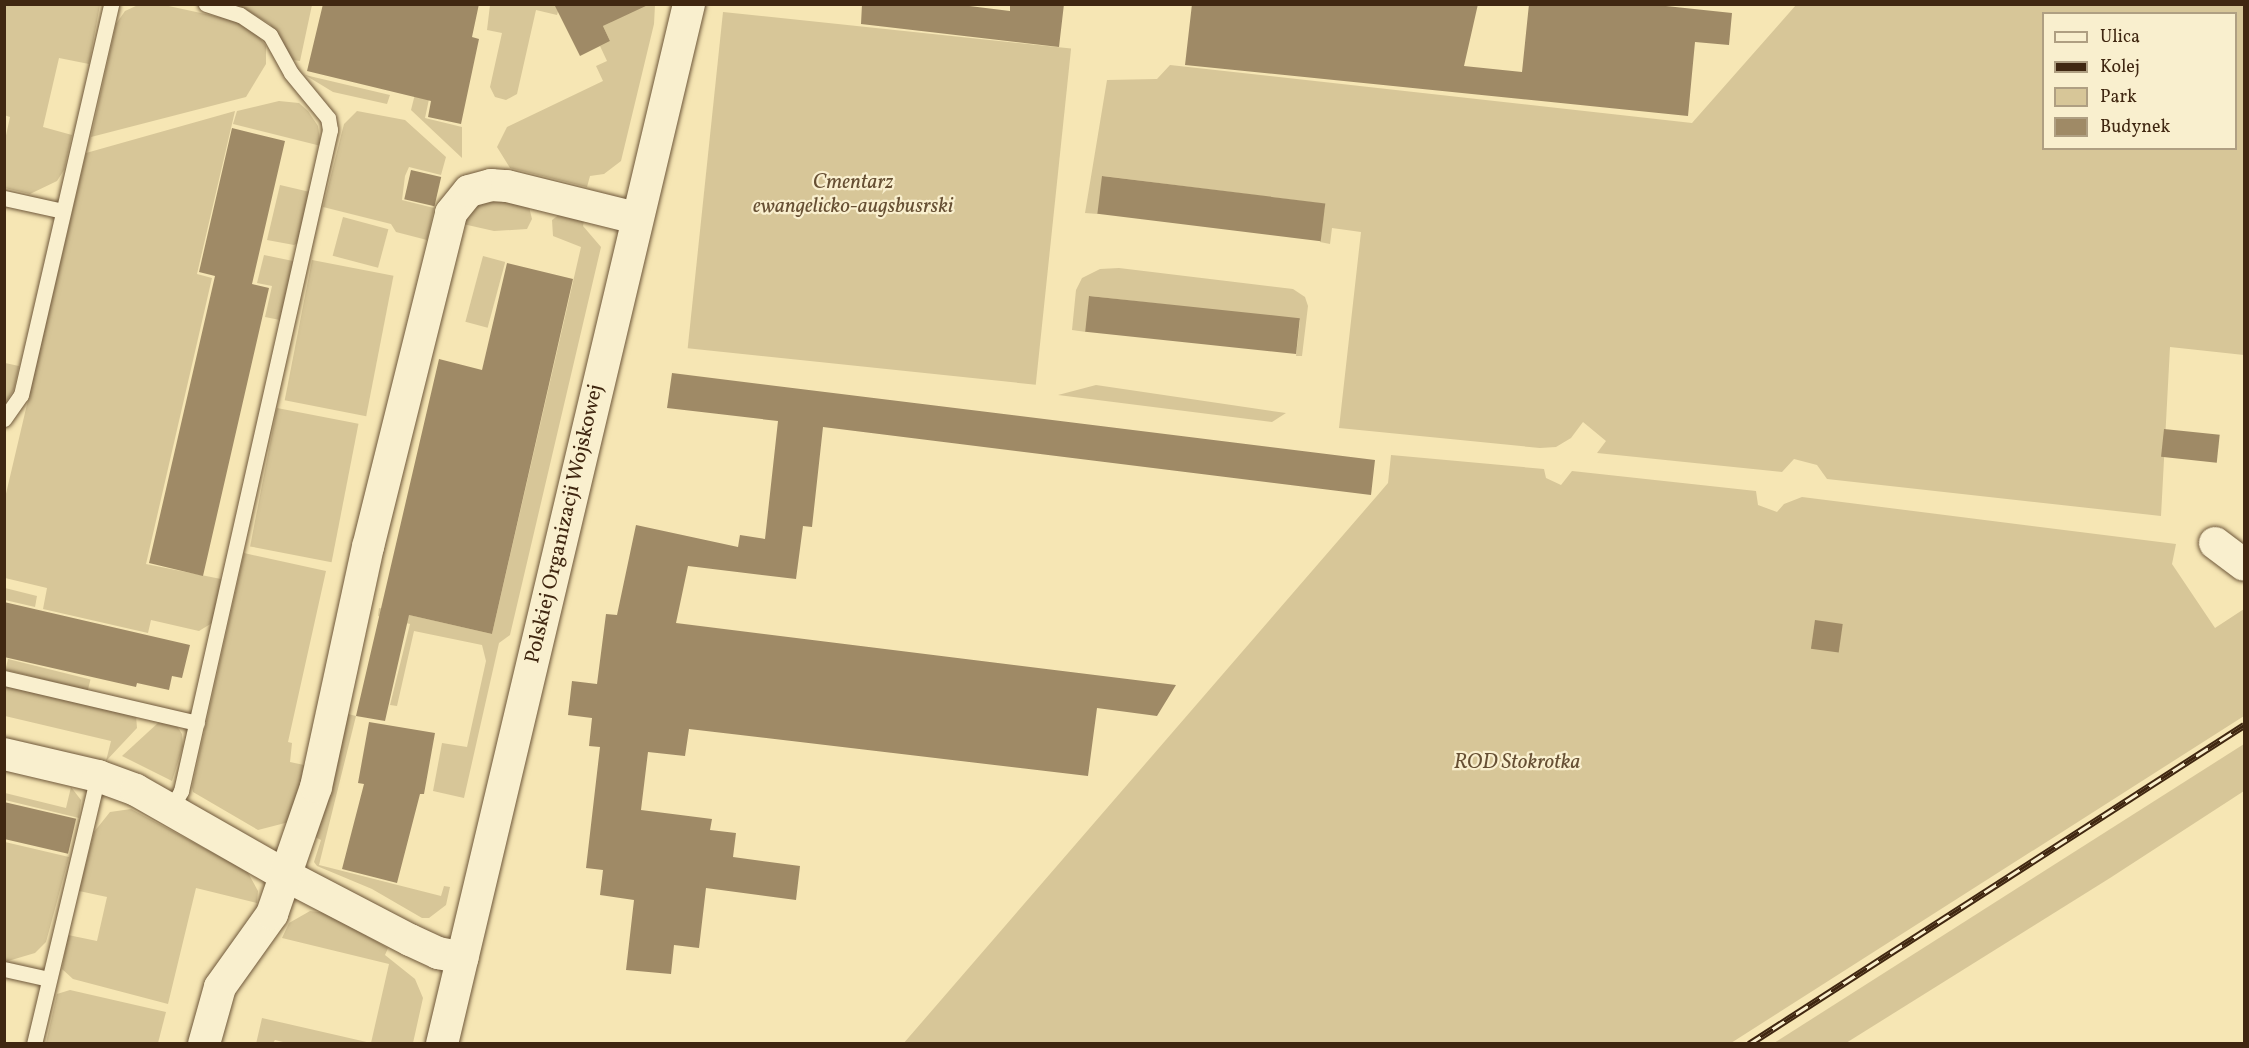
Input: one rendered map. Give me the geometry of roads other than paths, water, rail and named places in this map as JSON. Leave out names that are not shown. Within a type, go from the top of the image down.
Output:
[{"type":"street","name":"Polskiej Organizacji Wojskowej","points":[[442,1044],[636,218],[689,4]]},
{"type":"street","points":[[204,1044],[220,987],[263,931],[285,875],[320,771],[368,547],[451,213],[469,191],[491,185],[507,186],[636,218]]},
{"type":"street","points":[[2215,543],[2244,566]]},
{"type":"street","points":[[4,754],[98,776],[136,790],[285,875],[426,948],[463,957]]},
{"type":"lane","points":[[4,419],[21,395],[111,4]]},
{"type":"lane","points":[[171,809],[181,791],[197,723],[330,130],[328,118],[291,73],[270,35],[240,15],[206,4]]},
{"type":"lane","points":[[4,198],[63,211]]},
{"type":"lane","points":[[4,678],[197,723]]},
{"type":"lane","points":[[34,1044],[98,776]]},
{"type":"lane","points":[[4,969],[49,979]]},
{"type":"railway","points":[[1749,1044],[2244,725]]},
{"type":"park label","name":"Cmentarz ewangelicko-augsbusrski","points":[[853,195]]},
{"type":"park label","name":"ROD Stokrotka","points":[[1517,763]]}]
